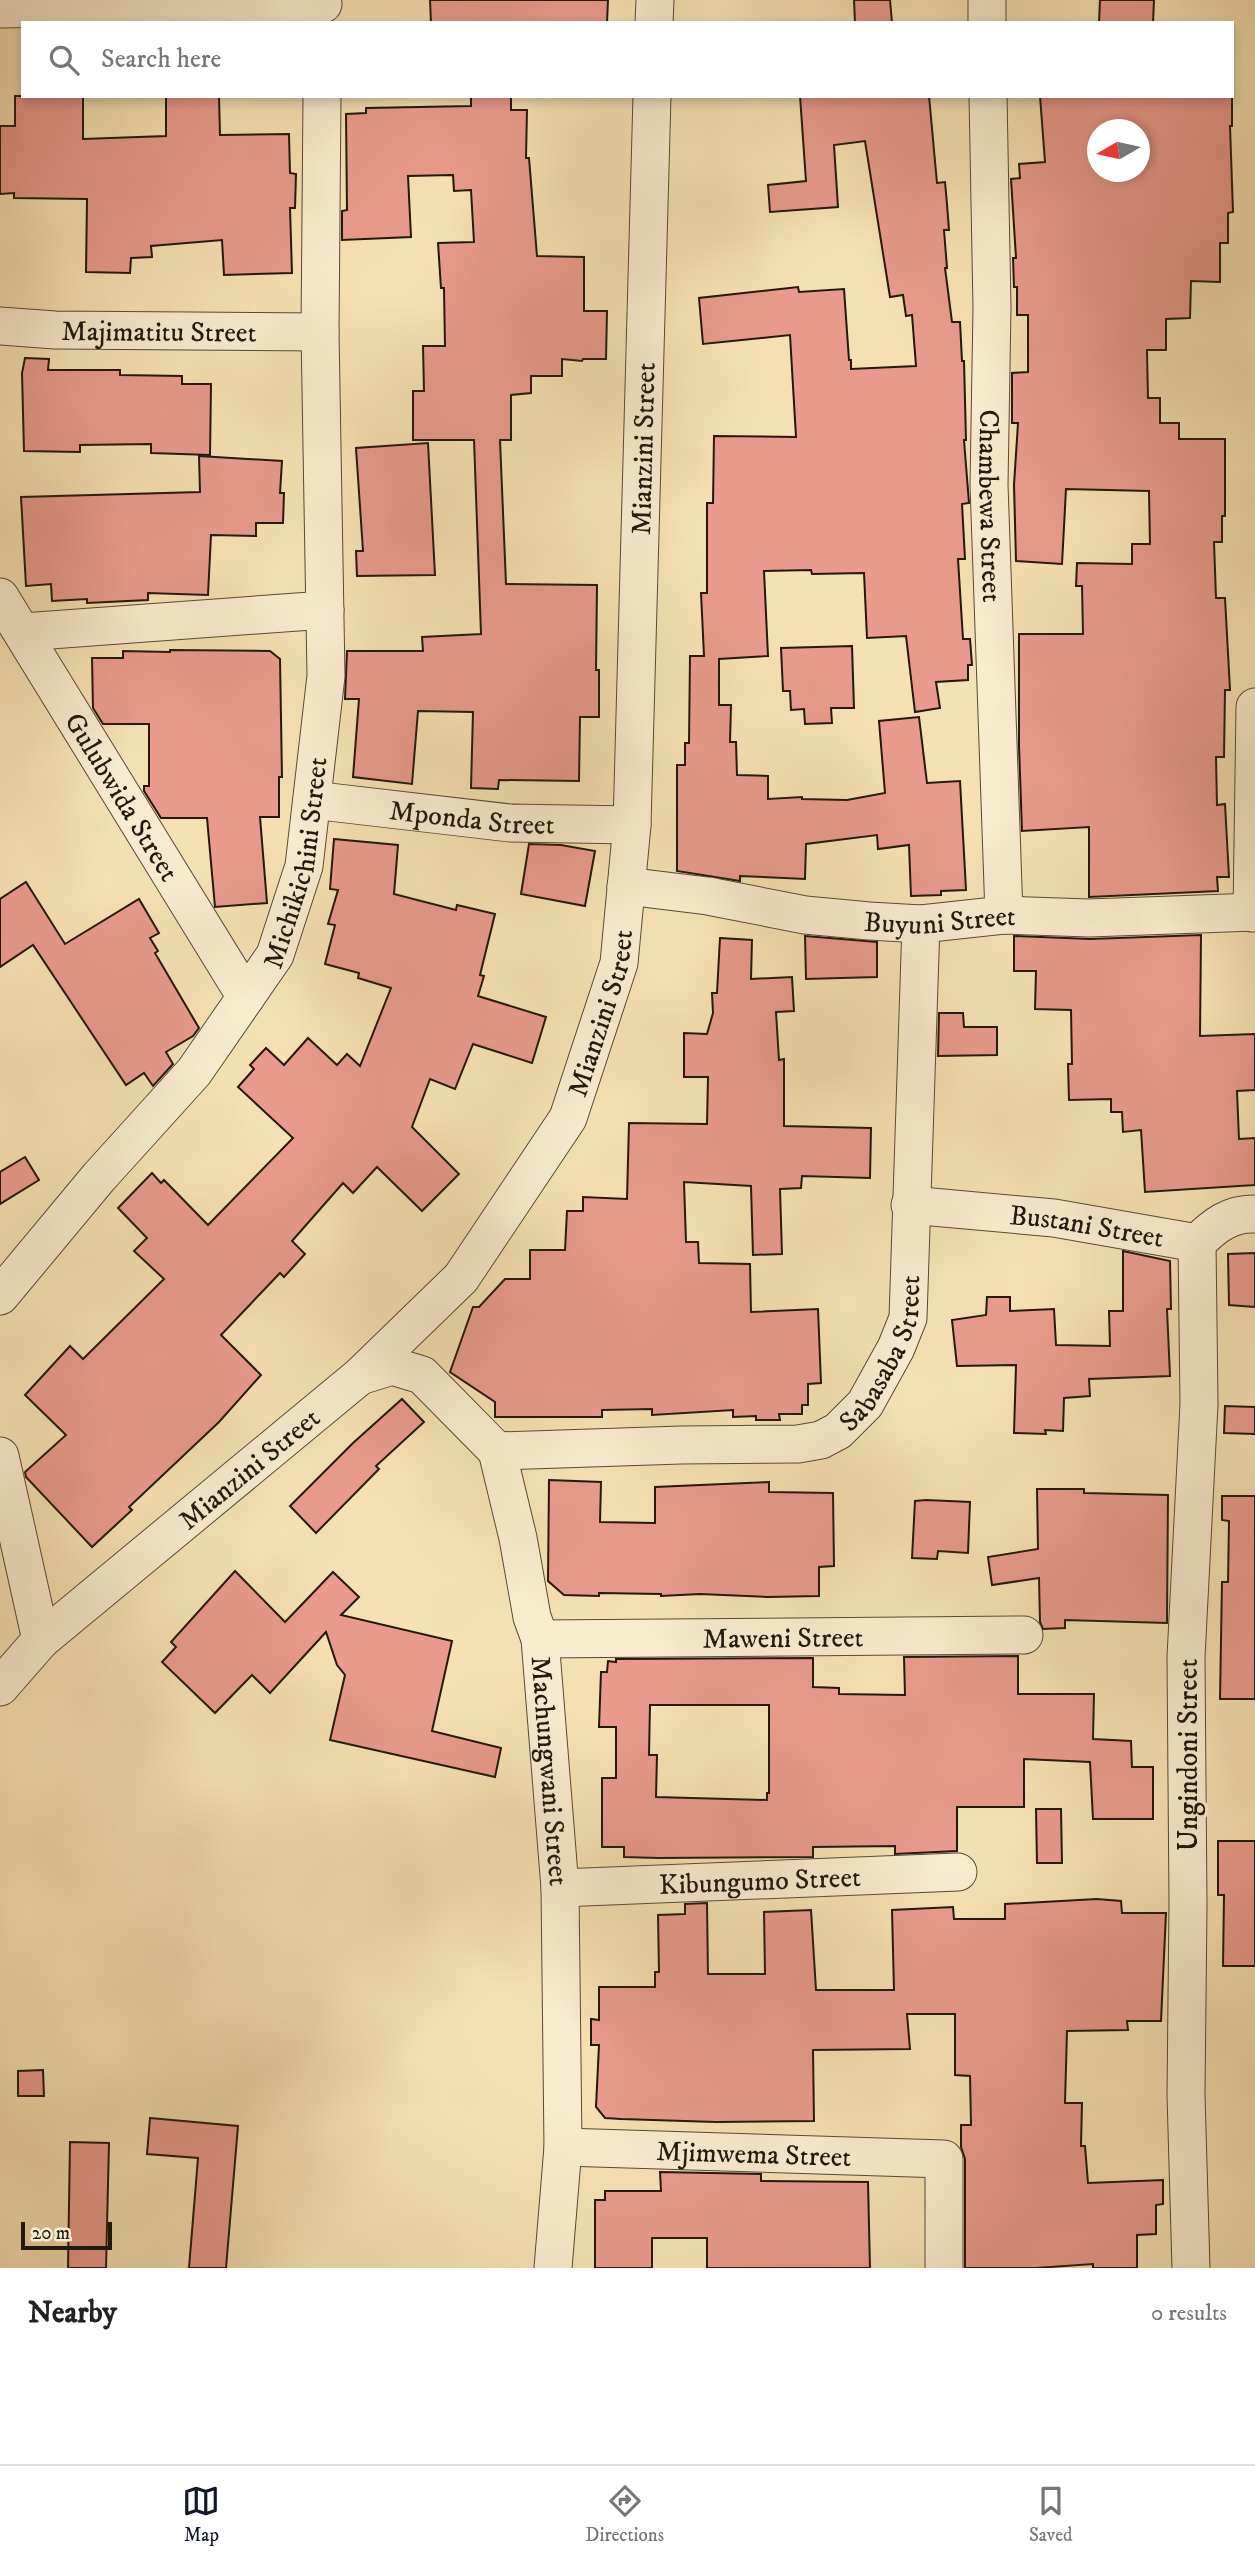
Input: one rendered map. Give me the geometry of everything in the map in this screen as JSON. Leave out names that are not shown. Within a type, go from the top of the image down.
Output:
[{"type":"street","points":[[654,0],[654,21]]},
{"type":"street","points":[[987,0],[987,21]]},
{"type":"street","points":[[0,9],[323,9]]},
{"type":"street","name":"Michikichini Street","points":[[0,1296],[99,1177],[194,1072],[275,955],[304,866],[326,676],[320,332],[322,98]]},
{"type":"street","name":"Mianzini Street","points":[[0,1687],[41,1640],[360,1376],[461,1278],[568,1118],[619,963],[632,825],[652,98]]},
{"type":"street","name":"Chambewa Street","points":[[988,98],[992,307],[989,485],[1004,915]]},
{"type":"street","name":"Majimatitu Street","points":[[0,326],[55,330],[320,332]]},
{"type":"street","name":"Gulubwida Street","points":[[0,597],[246,997]]},
{"type":"street","points":[[23,632],[325,610]]},
{"type":"street","points":[[1253,913],[1255,707]]},
{"type":"street","name":"Mponda Street","points":[[312,800],[510,823],[632,825]]},
{"type":"street","name":"Buyuni Street","points":[[626,886],[708,896],[805,915],[921,924],[1004,915],[1089,918],[1253,913]]},
{"type":"street","name":"Sabasaba Street","points":[[497,1451],[798,1444],[821,1440],[838,1431],[865,1404],[908,1318],[921,924]]},
{"type":"street","name":"Bustani Street","points":[[911,1205],[1054,1218],[1197,1243],[1214,1226],[1240,1213],[1255,1214]]},
{"type":"street","name":"Ungindoni Street","points":[[1191,2268],[1186,2095],[1186,1657],[1198,1430],[1197,1243]]},
{"type":"street","points":[[360,1376],[392,1366],[422,1375],[497,1451]]},
{"type":"street","name":"Machungwani Street","points":[[497,1451],[518,1538],[532,1617],[540,1639],[560,1888],[564,2147],[553,2268]]},
{"type":"street","points":[[0,1456],[41,1640]]},
{"type":"street","name":"Maweni Street","points":[[540,1639],[1024,1635]]},
{"type":"street","name":"Kibungumo Street","points":[[560,1888],[958,1872]]},
{"type":"street","name":"Mjimwema Street","points":[[564,2147],[944,2159],[944,2268]]},
{"type":"building","points":[[430,0],[608,0],[607,21],[431,21]]},
{"type":"building","points":[[854,0],[890,0],[892,21],[855,21]]},
{"type":"building","points":[[1100,0],[1154,0],[1153,21],[1099,21]]},
{"type":"building","points":[[15,96],[83,98],[83,139],[166,136],[166,98],[219,98],[220,135],[289,134],[290,173],[296,174],[295,208],[290,208],[292,273],[224,275],[222,240],[151,246],[152,257],[131,258],[130,273],[86,272],[87,199],[14,198],[14,193],[0,194],[0,126],[15,126]]},
{"type":"building","points":[[471,98],[511,98],[511,110],[527,110],[526,158],[529,158],[537,256],[584,257],[584,311],[607,311],[606,359],[562,359],[562,376],[531,376],[531,393],[511,395],[511,440],[500,440],[506,584],[597,585],[596,670],[599,670],[599,717],[580,717],[579,781],[499,780],[498,789],[471,788],[473,712],[418,711],[412,784],[353,777],[359,699],[345,699],[347,651],[423,651],[422,637],[481,634],[474,440],[413,440],[413,391],[424,391],[423,346],[445,346],[444,288],[441,288],[438,243],[474,242],[471,190],[454,191],[453,175],[408,176],[411,237],[342,240],[342,211],[347,210],[346,114],[366,113],[366,108],[471,106]]},
{"type":"building","points":[[800,98],[929,98],[937,183],[945,182],[949,230],[944,230],[945,268],[952,322],[960,322],[964,361],[964,440],[969,503],[962,504],[965,559],[958,559],[963,639],[970,639],[972,665],[968,665],[968,680],[936,682],[940,708],[915,712],[906,636],[867,638],[864,573],[764,571],[768,656],[719,659],[719,705],[731,705],[730,742],[736,742],[737,775],[768,776],[768,799],[802,797],[847,800],[885,793],[879,721],[919,717],[927,783],[960,781],[966,890],[941,891],[941,895],[911,896],[909,845],[878,849],[877,835],[806,844],[805,879],[740,876],[740,881],[677,871],[677,765],[685,765],[685,743],[689,743],[690,656],[704,656],[701,593],[707,593],[707,503],[713,503],[714,436],[796,437],[790,335],[703,344],[699,298],[798,287],[799,292],[844,289],[851,369],[916,366],[912,315],[906,316],[903,295],[890,297],[865,141],[834,145],[838,207],[770,212],[768,185],[806,181]]},
{"type":"building","points":[[1040,98],[1232,98],[1230,126],[1233,212],[1228,213],[1228,243],[1220,243],[1220,282],[1191,281],[1190,318],[1166,319],[1166,350],[1147,350],[1148,398],[1160,398],[1160,423],[1179,423],[1179,439],[1225,439],[1225,516],[1222,516],[1222,542],[1214,542],[1216,598],[1225,598],[1230,690],[1225,690],[1224,757],[1216,757],[1217,805],[1225,804],[1229,877],[1217,877],[1218,891],[1089,897],[1089,827],[1022,831],[1019,634],[1083,634],[1082,586],[1076,586],[1077,563],[1132,564],[1132,544],[1150,544],[1149,491],[1066,489],[1062,564],[1016,561],[1014,485],[1018,423],[1012,423],[1012,373],[1028,372],[1028,315],[1017,315],[1017,287],[1014,287],[1013,258],[1016,258],[1011,179],[1020,178],[1019,164],[1045,162]]},
{"type":"building","points":[[25,358],[49,359],[48,370],[120,370],[120,375],[182,376],[182,384],[211,384],[210,455],[151,453],[151,444],[80,445],[80,452],[24,451],[22,373]]},
{"type":"building","points":[[428,443],[435,575],[357,576],[356,551],[363,551],[356,448]]},
{"type":"building","points":[[199,456],[282,461],[280,493],[284,493],[283,523],[256,523],[256,536],[211,535],[208,595],[148,593],[148,600],[87,603],[87,599],[52,601],[51,584],[26,586],[21,497],[200,492]]},
{"type":"building","points":[[852,646],[854,708],[831,708],[832,723],[805,724],[804,709],[791,710],[790,691],[783,691],[781,648]]},
{"type":"building","points":[[123,651],[270,651],[280,659],[282,777],[279,777],[279,817],[260,817],[267,903],[215,907],[207,818],[161,818],[144,791],[144,786],[149,786],[149,724],[103,724],[93,708],[92,658],[123,658]]},
{"type":"building","points":[[334,839],[398,845],[394,894],[456,910],[457,905],[495,914],[480,975],[484,976],[478,996],[546,1017],[532,1063],[473,1044],[455,1089],[430,1079],[412,1127],[459,1174],[422,1211],[377,1167],[353,1193],[343,1183],[292,1241],[305,1254],[284,1277],[280,1273],[221,1335],[261,1375],[219,1422],[129,1507],[132,1510],[92,1547],[26,1477],[25,1472],[66,1435],[25,1395],[70,1346],[83,1359],[164,1279],[134,1251],[147,1238],[118,1208],[152,1173],[161,1183],[164,1180],[208,1225],[293,1138],[238,1087],[254,1069],[250,1065],[266,1048],[284,1065],[308,1038],[337,1065],[347,1054],[360,1066],[391,988],[358,978],[359,973],[325,964],[335,925],[328,924],[338,890],[330,889]]},
{"type":"building","points":[[529,844],[561,845],[595,851],[585,906],[521,894]]},
{"type":"building","points":[[26,882],[65,944],[139,899],[159,933],[150,938],[158,951],[155,953],[199,1028],[193,1036],[166,1052],[173,1064],[153,1086],[144,1073],[126,1085],[33,945],[0,967],[0,899]]},
{"type":"building","points":[[1201,935],[1200,1036],[1255,1034],[1255,1090],[1237,1091],[1239,1139],[1255,1138],[1255,1185],[1145,1192],[1141,1130],[1123,1132],[1122,1112],[1111,1112],[1111,1099],[1069,1100],[1068,1064],[1072,1064],[1071,1010],[1035,1009],[1036,971],[1014,971],[1014,936],[1090,939]]},
{"type":"building","points":[[805,936],[877,942],[877,977],[806,979]]},
{"type":"building","points":[[720,938],[752,940],[751,979],[792,977],[794,1011],[776,1012],[779,1060],[784,1059],[784,1126],[871,1128],[870,1178],[802,1176],[801,1188],[780,1189],[782,1254],[753,1255],[751,1186],[684,1182],[686,1242],[698,1242],[699,1263],[750,1264],[751,1312],[818,1309],[821,1383],[808,1384],[808,1405],[802,1405],[802,1414],[779,1414],[780,1420],[756,1420],[756,1416],[733,1417],[733,1410],[652,1415],[652,1409],[602,1410],[602,1417],[495,1417],[495,1402],[450,1372],[473,1307],[479,1307],[505,1279],[530,1279],[530,1250],[565,1250],[567,1211],[583,1211],[583,1197],[627,1199],[629,1123],[707,1124],[708,1077],[684,1077],[684,1033],[707,1034],[713,1013],[712,993],[717,993]]},
{"type":"building","points":[[939,1013],[963,1013],[964,1027],[997,1027],[997,1055],[938,1056]]},
{"type":"building","points":[[25,1157],[39,1180],[0,1204],[0,1172]]},
{"type":"building","points":[[1123,1251],[1170,1261],[1171,1309],[1167,1309],[1170,1376],[1089,1379],[1090,1396],[1064,1398],[1063,1431],[1045,1430],[1046,1434],[1014,1433],[1016,1365],[957,1366],[952,1320],[986,1315],[987,1297],[1010,1297],[1010,1311],[1054,1309],[1056,1345],[1110,1346],[1109,1311],[1123,1311]]},
{"type":"building","points":[[1255,1253],[1255,1307],[1229,1305],[1228,1254]]},
{"type":"building","points":[[402,1399],[424,1422],[376,1466],[379,1469],[316,1533],[290,1506]]},
{"type":"building","points":[[1225,1406],[1255,1407],[1255,1434],[1224,1433]]},
{"type":"building","points":[[549,1480],[601,1482],[600,1522],[655,1523],[655,1487],[769,1482],[769,1492],[833,1493],[834,1566],[819,1567],[819,1596],[661,1596],[599,1593],[599,1596],[564,1595],[548,1581]]},
{"type":"building","points":[[1037,1489],[1084,1489],[1084,1493],[1168,1495],[1167,1623],[1065,1620],[1065,1628],[1043,1629],[1040,1622],[1039,1578],[992,1585],[988,1557],[1038,1549]]},
{"type":"building","points":[[1222,1496],[1255,1496],[1255,1699],[1220,1699],[1222,1582],[1228,1582],[1229,1521],[1222,1520]]},
{"type":"building","points":[[915,1501],[970,1502],[968,1553],[938,1551],[937,1559],[912,1558]]},
{"type":"building","points":[[235,1571],[285,1622],[333,1572],[359,1597],[341,1615],[452,1641],[432,1731],[501,1748],[495,1777],[330,1740],[345,1675],[337,1665],[326,1632],[270,1693],[252,1675],[215,1713],[162,1662],[176,1647],[171,1642]]},
{"type":"building","points":[[1018,1656],[1018,1694],[1094,1694],[1093,1739],[1131,1741],[1132,1767],[1153,1767],[1153,1819],[1093,1819],[1090,1762],[1024,1759],[1024,1807],[957,1807],[957,1851],[895,1854],[895,1846],[813,1847],[813,1857],[659,1858],[624,1857],[624,1847],[602,1847],[602,1778],[616,1778],[616,1727],[599,1727],[601,1672],[607,1672],[608,1661],[813,1658],[813,1687],[839,1688],[839,1694],[905,1695],[904,1657]],"holes":[[[650,1705],[769,1705],[767,1800],[656,1797],[657,1755],[649,1755]]]},
{"type":"building","points":[[1036,1809],[1061,1809],[1062,1863],[1037,1863]]},
{"type":"building","points":[[1218,1841],[1255,1841],[1255,1966],[1223,1966],[1224,1895],[1218,1895]]},
{"type":"building","points":[[1097,1899],[1121,1901],[1122,1913],[1166,1913],[1161,2021],[1127,2021],[1128,2030],[1067,2031],[1065,2103],[1082,2103],[1081,2146],[1085,2146],[1088,2183],[1163,2180],[1163,2204],[1156,2205],[1156,2234],[1137,2235],[1137,2268],[1093,2268],[1093,2264],[1036,2268],[965,2268],[965,2159],[961,2147],[961,2125],[971,2125],[970,2076],[955,2075],[955,2014],[907,2014],[910,2049],[813,2050],[814,2121],[716,2122],[605,2118],[596,2107],[599,2045],[591,2045],[591,2019],[599,2020],[599,1987],[655,1987],[655,1972],[659,1972],[658,1915],[685,1914],[685,1904],[707,1903],[708,1974],[765,1974],[764,1912],[811,1910],[816,1990],[894,1990],[892,1910],[953,1907],[954,1919],[1005,1919],[1005,1904]]},
{"type":"building","points":[[43,2070],[44,2096],[18,2096],[18,2071]]},
{"type":"building","points":[[150,2118],[238,2126],[226,2268],[189,2268],[198,2158],[147,2154]]},
{"type":"building","points":[[70,2142],[109,2143],[106,2268],[68,2268]]},
{"type":"building","points":[[660,2172],[761,2174],[761,2181],[868,2182],[870,2268],[707,2268],[707,2238],[652,2238],[652,2268],[595,2268],[595,2200],[605,2200],[605,2191],[661,2191]]}]
